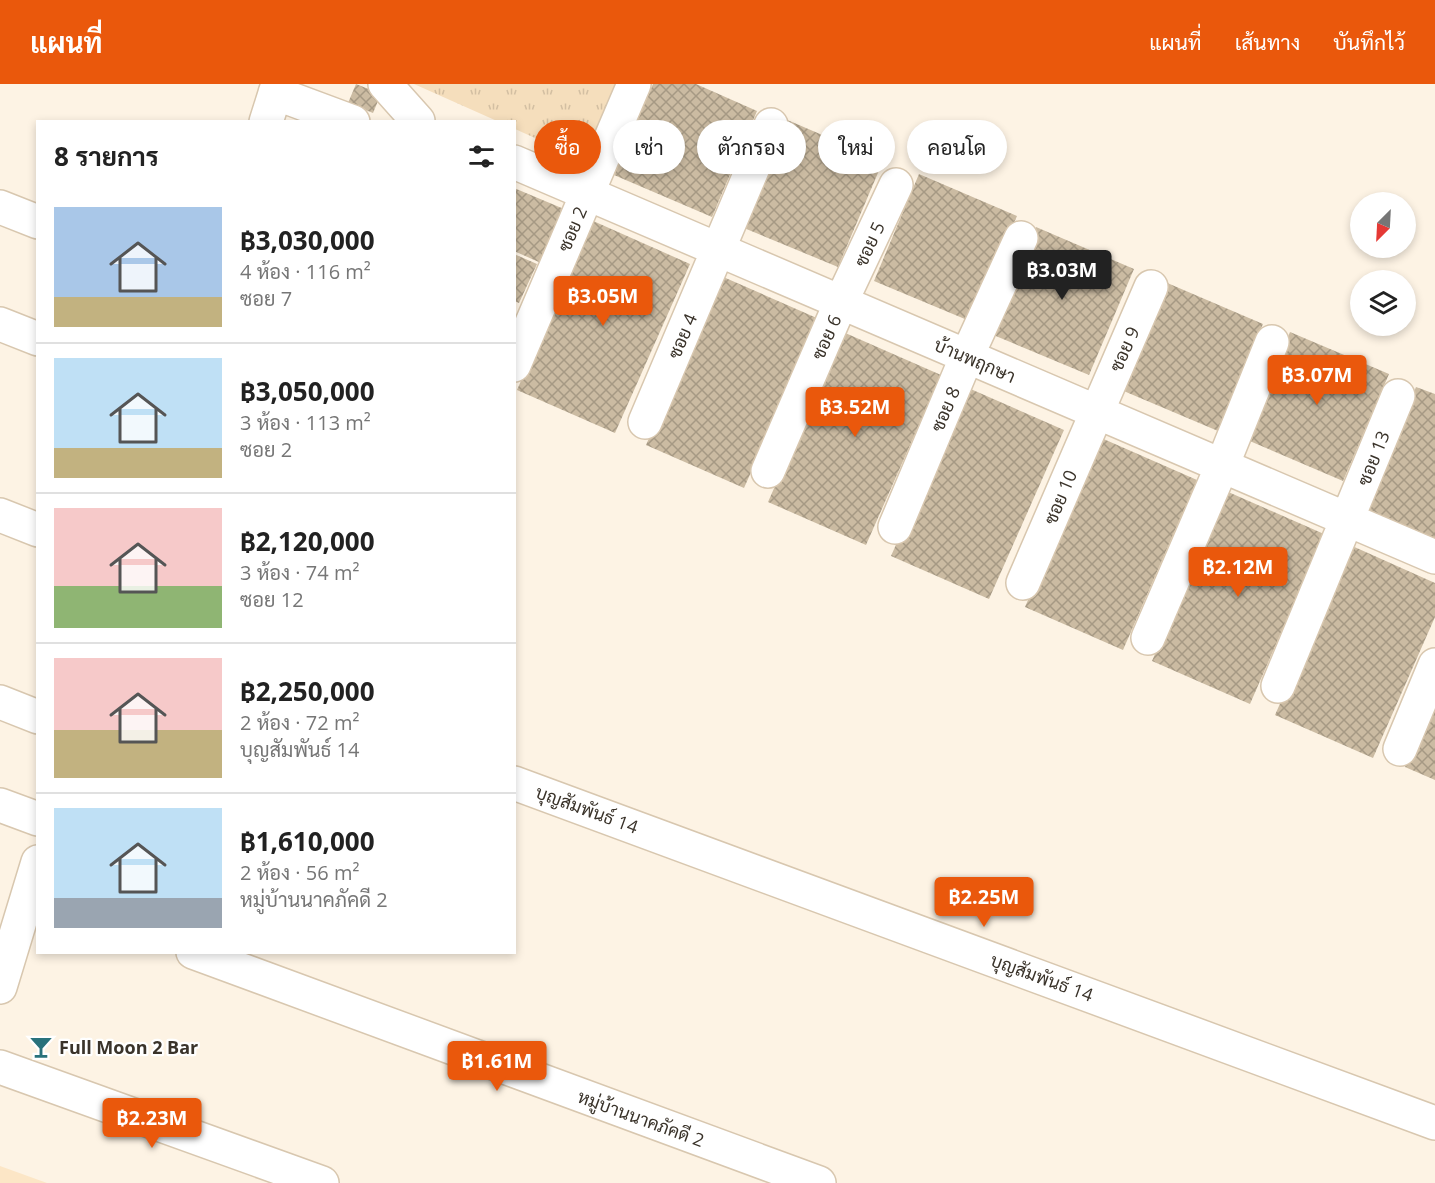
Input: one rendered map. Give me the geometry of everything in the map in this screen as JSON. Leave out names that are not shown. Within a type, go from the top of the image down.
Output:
[{"type":"street","points":[[385,84],[417,120]]},
{"type":"street","name":"ซอย 2","points":[[516,355],[523,322],[587,193],[634,84]]},
{"type":"street","points":[[273,100],[346,120]]},
{"type":"street","name":"บ้านพฤกษา","points":[[516,163],[1435,557]]},
{"type":"street","name":"ซอย 4","points":[[645,422],[750,174]]},
{"type":"street","name":"ซอย 5","points":[[841,302],[896,185]]},
{"type":"street","points":[[0,207],[36,221]]},
{"type":"street","name":"ซอย 8","points":[[895,527],[967,356],[1021,238]]},
{"type":"street","name":"ซอย 9","points":[[1096,412],[1151,286]]},
{"type":"street","name":"ซอย 6","points":[[768,471],[841,302]]},
{"type":"street","points":[[0,324],[36,338]]},
{"type":"street","points":[[1148,638],[1272,342]]},
{"type":"street","name":"ซอย 13","points":[[1278,686],[1398,396]]},
{"type":"street","name":"ซอย 10","points":[[1023,583],[1096,412]]},
{"type":"street","points":[[0,515],[36,529]]},
{"type":"street","points":[[1400,749],[1435,665]]},
{"type":"street","points":[[0,702],[36,716]]},
{"type":"street","name":"บุญสัมพันธ์ 14","points":[[516,784],[1435,1123]]},
{"type":"street","points":[[0,805],[36,818]]},
{"type":"street","points":[[0,987],[35,883]]},
{"type":"street","name":"หมู่บ้านนาคภัคดี 2","points":[[198,954],[819,1183]]},
{"type":"street","points":[[0,1067],[322,1183]]},
{"type":"shaded area","points":[[0,1166],[47,1183],[0,1183]]},
{"type":"green space","points":[[414,84],[621,84],[601,128],[601,120],[534,120],[534,138],[516,129],[516,120],[495,120]]},
{"type":"building","points":[[356,84],[381,94],[373,113],[348,103]]},
{"type":"building","points":[[653,84],[696,84],[757,111],[753,120],[697,120],[697,174],[730,174],[712,217],[614,175],[685,174],[685,120],[638,120]]},
{"type":"building","points":[[806,128],[818,133],[818,174],[877,174],[838,267],[739,226],[761,174],[806,174]]},
{"type":"building","points":[[919,174],[1017,216],[972,322],[874,281]]},
{"type":"building","points":[[516,189],[564,209],[541,263],[516,252]]},
{"type":"building","points":[[591,220],[690,264],[615,433],[517,390]]},
{"type":"building","points":[[1036,227],[1134,269],[1089,375],[991,334]]},
{"type":"building","points":[[516,255],[537,264],[519,303],[516,302]]},
{"type":"building","points":[[721,276],[819,319],[744,488],[646,445]]},
{"type":"building","points":[[1165,282],[1263,324],[1218,431],[1119,389]]},
{"type":"building","points":[[843,332],[941,375],[866,545],[768,502]]},
{"type":"building","points":[[1290,332],[1389,374],[1343,481],[1245,439]]},
{"type":"building","points":[[966,387],[1064,430],[989,599],[891,556]]},
{"type":"building","points":[[1416,387],[1435,394],[1435,542],[1363,512]]},
{"type":"building","points":[[1099,437],[1197,480],[1123,650],[1025,607]]},
{"type":"building","points":[[1226,491],[1324,534],[1250,704],[1152,661]]},
{"type":"building","points":[[1350,545],[1435,583],[1435,617],[1373,758],[1275,715]]},
{"type":"building","points":[[1435,700],[1435,780],[1405,767]]},
{"type":"place","name":"Full Moon 2 Bar","points":[[41,1047]]}]
